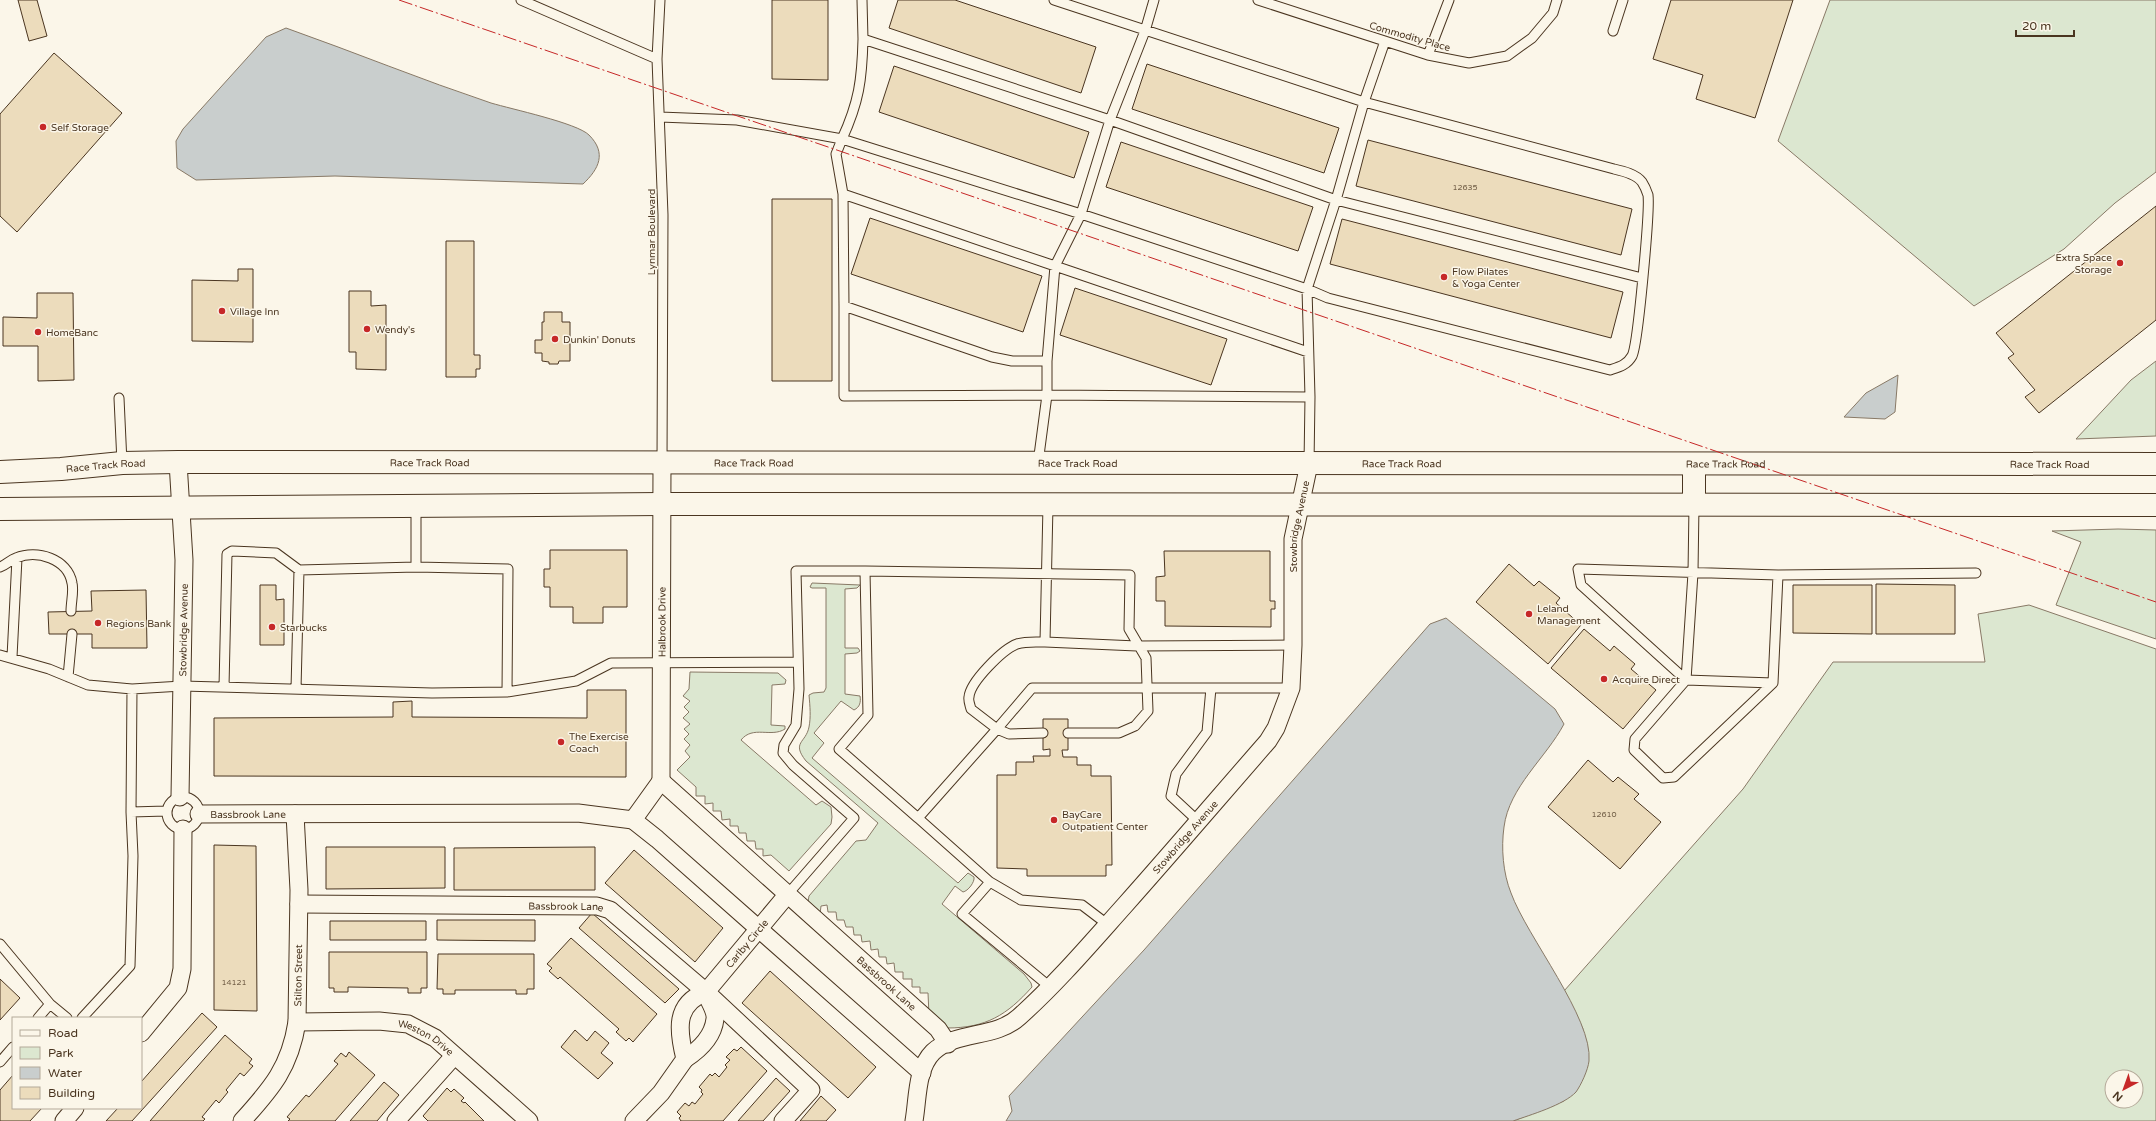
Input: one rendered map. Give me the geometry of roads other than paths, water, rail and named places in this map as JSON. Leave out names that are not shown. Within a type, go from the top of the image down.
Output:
[{"type":"main road","name":"Race Track Road","points":[[0,472],[60,469],[122,463],[178,462],[2156,464]]},
{"type":"main road","points":[[1694,464],[1694,505]]},
{"type":"main road","points":[[0,509],[661,504],[2156,505]]},
{"type":"street","name":"Stowbridge Avenue","points":[[178,462],[184,560],[180,797]]},
{"type":"street","name":"Halbrook Drive","points":[[660,781],[662,463]]},
{"type":"street","name":"Stowbridge Avenue","points":[[914,1121],[918,1088],[922,1073],[927,1060],[934,1052],[967,1035],[986,1033],[1017,1019],[1050,987],[1199,822],[1268,741],[1276,728],[1291,688],[1293,645],[1293,539],[1309,464]]},
{"type":"street","name":"Bassbrook Lane","points":[[660,781],[938,1029],[948,1044]]},
{"type":"street","points":[[660,781],[633,820],[922,1073]]},
{"type":"street","name":"Bassbrook Lane","points":[[199,814],[578,813],[633,820]]},
{"type":"street","name":"Stilton Street","points":[[242,1121],[266,1094],[284,1068],[294,1043],[297,1022],[299,904],[295,814]]},
{"type":"street","points":[[142,1032],[178,988],[181,975],[183,829]]},
{"type":"street","name":"Carlby Circle","points":[[685,1059],[680,1030],[682,1015],[688,1002],[706,992],[787,895]]},
{"type":"street","name":"Bassbrook Lane","points":[[299,904],[597,906],[610,910],[706,992],[811,1090],[783,1121]]},
{"type":"street","points":[[634,1121],[661,1093],[685,1059],[701,1047],[712,1031],[715,1018],[706,992]]},
{"type":"street","name":"Weston Drive","points":[[297,1022],[379,1021],[408,1024],[435,1038],[529,1121]]},
{"type":"street","points":[[396,1121],[454,1056]]},
{"type":"street","points":[[64,1121],[74,1109]]},
{"type":"lane","points":[[521,0],[657,59]]},
{"type":"lane","name":"Lynmar Boulevard","points":[[660,0],[657,59],[663,215],[662,463]]},
{"type":"lane","points":[[862,0],[862,78],[853,115],[836,154],[843,194],[844,396],[1047,395],[1310,397]]},
{"type":"lane","points":[[660,118],[737,120],[842,139],[1081,214],[1307,288],[1328,298],[1610,370],[1622,367],[1632,356],[1636,342],[1648,195],[1641,181],[1629,173],[1364,102],[1054,0]]},
{"type":"lane","points":[[1038,463],[1047,395],[1047,361],[1054,266],[1081,214],[1110,120],[1146,31],[1154,0]]},
{"type":"lane","name":"Commodity Place","points":[[1258,0],[1428,55],[1469,64],[1507,56],[1532,38],[1553,12],[1556,0]]},
{"type":"lane","points":[[1428,55],[1449,0]]},
{"type":"lane","points":[[1613,31],[1623,0]]},
{"type":"lane","points":[[863,39],[1110,120],[1336,200],[1642,278]]},
{"type":"lane","points":[[1309,464],[1310,397],[1307,288],[1336,200],[1364,102],[1385,41]]},
{"type":"lane","points":[[843,194],[1308,352]]},
{"type":"lane","points":[[844,306],[992,356],[1012,361],[1047,361]]},
{"type":"lane","points":[[119,398],[122,463]]},
{"type":"lane","points":[[416,505],[416,567]]},
{"type":"lane","points":[[1045,642],[1045,573],[1048,505]]},
{"type":"lane","points":[[1694,505],[1693,573],[1686,680],[1635,739],[1634,750],[1664,778],[1674,777],[1773,683],[1778,575]]},
{"type":"lane","points":[[224,688],[227,554],[232,551],[276,553],[299,570],[416,567],[508,569],[507,692]]},
{"type":"lane","points":[[0,567],[17,558],[34,554],[49,557],[59,562],[67,572],[72,582],[71,611]]},
{"type":"lane","points":[[12,657],[17,558]]},
{"type":"lane","points":[[1773,683],[1686,680],[1581,585],[1578,569],[1778,575],[1976,573]]},
{"type":"lane","points":[[296,689],[299,570]]},
{"type":"lane","points":[[787,895],[854,818],[792,765],[783,753],[784,745],[796,724],[799,689],[796,571],[1130,575],[1129,629],[1137,646],[1146,658],[1148,711],[1135,726],[1119,733],[1068,733]]},
{"type":"lane","points":[[865,571],[868,716],[839,749],[990,882],[1021,900],[1082,905],[1107,924]]},
{"type":"lane","points":[[68,677],[72,634]]},
{"type":"lane","points":[[1044,734],[1009,734],[997,729],[971,709],[969,696],[974,685],[988,666],[1008,648],[1025,642],[1137,646],[1293,645]]},
{"type":"lane","points":[[0,655],[12,657],[88,685],[132,690],[182,686],[432,693],[507,692],[576,681],[611,663],[798,662]]},
{"type":"lane","points":[[918,818],[1032,688],[1291,688]]},
{"type":"lane","points":[[1199,822],[1171,796],[1176,774],[1207,732],[1211,688]]},
{"type":"lane","points":[[83,1017],[130,966],[133,856],[131,812],[132,690]]},
{"type":"lane","points":[[180,797],[191,799],[195,803],[199,814],[197,820],[192,826],[183,829],[172,826],[168,820],[166,811],[171,801],[180,797]]},
{"type":"lane","points":[[131,812],[166,811]]},
{"type":"lane","points":[[990,882],[962,914],[1050,987]]},
{"type":"lane","points":[[0,944],[50,1004],[66,1017]]},
{"type":"lane","points":[[39,1017],[50,1004]]},
{"type":"lane","points":[[0,1062],[12,1048]]},
{"type":"water","points":[[286,28],[491,103],[558,121],[582,130],[589,135],[598,148],[599,161],[597,167],[583,184],[335,176],[196,180],[177,168],[176,141],[183,129],[266,37]]},
{"type":"water","points":[[1898,375],[1895,412],[1885,419],[1844,417],[1866,393]]},
{"type":"water","points":[[1446,618],[1555,709],[1564,724],[1548,749],[1520,786],[1513,799],[1507,812],[1504,827],[1503,852],[1504,869],[1508,885],[1519,911],[1530,932],[1558,977],[1581,1023],[1587,1043],[1589,1061],[1584,1077],[1576,1092],[1571,1097],[1555,1105],[1513,1121],[1006,1121],[1012,1111],[1009,1096],[1144,950],[1430,624]]},
{"type":"place","name":"Self Storage","points":[[43,127]]},
{"type":"place","name":"Extra Space Storage","points":[[2120,263]]},
{"type":"place","name":"Flow Pilates & Yoga Center","points":[[1444,277]]},
{"type":"place","name":"Village Inn","points":[[222,311]]},
{"type":"place","name":"Wendy's","points":[[367,329]]},
{"type":"place","name":"HomeBanc","points":[[38,332]]},
{"type":"place","name":"Dunkin' Donuts","points":[[555,339]]},
{"type":"place","name":"Leland Management","points":[[1529,614]]},
{"type":"place","name":"Regions Bank","points":[[98,623]]},
{"type":"place","name":"Starbucks","points":[[272,627]]},
{"type":"place","name":"Acquire Direct","points":[[1604,679]]},
{"type":"place","name":"The Exercise Coach","points":[[561,742]]},
{"type":"place","name":"BayCare Outpatient Center","points":[[1054,820]]}]
